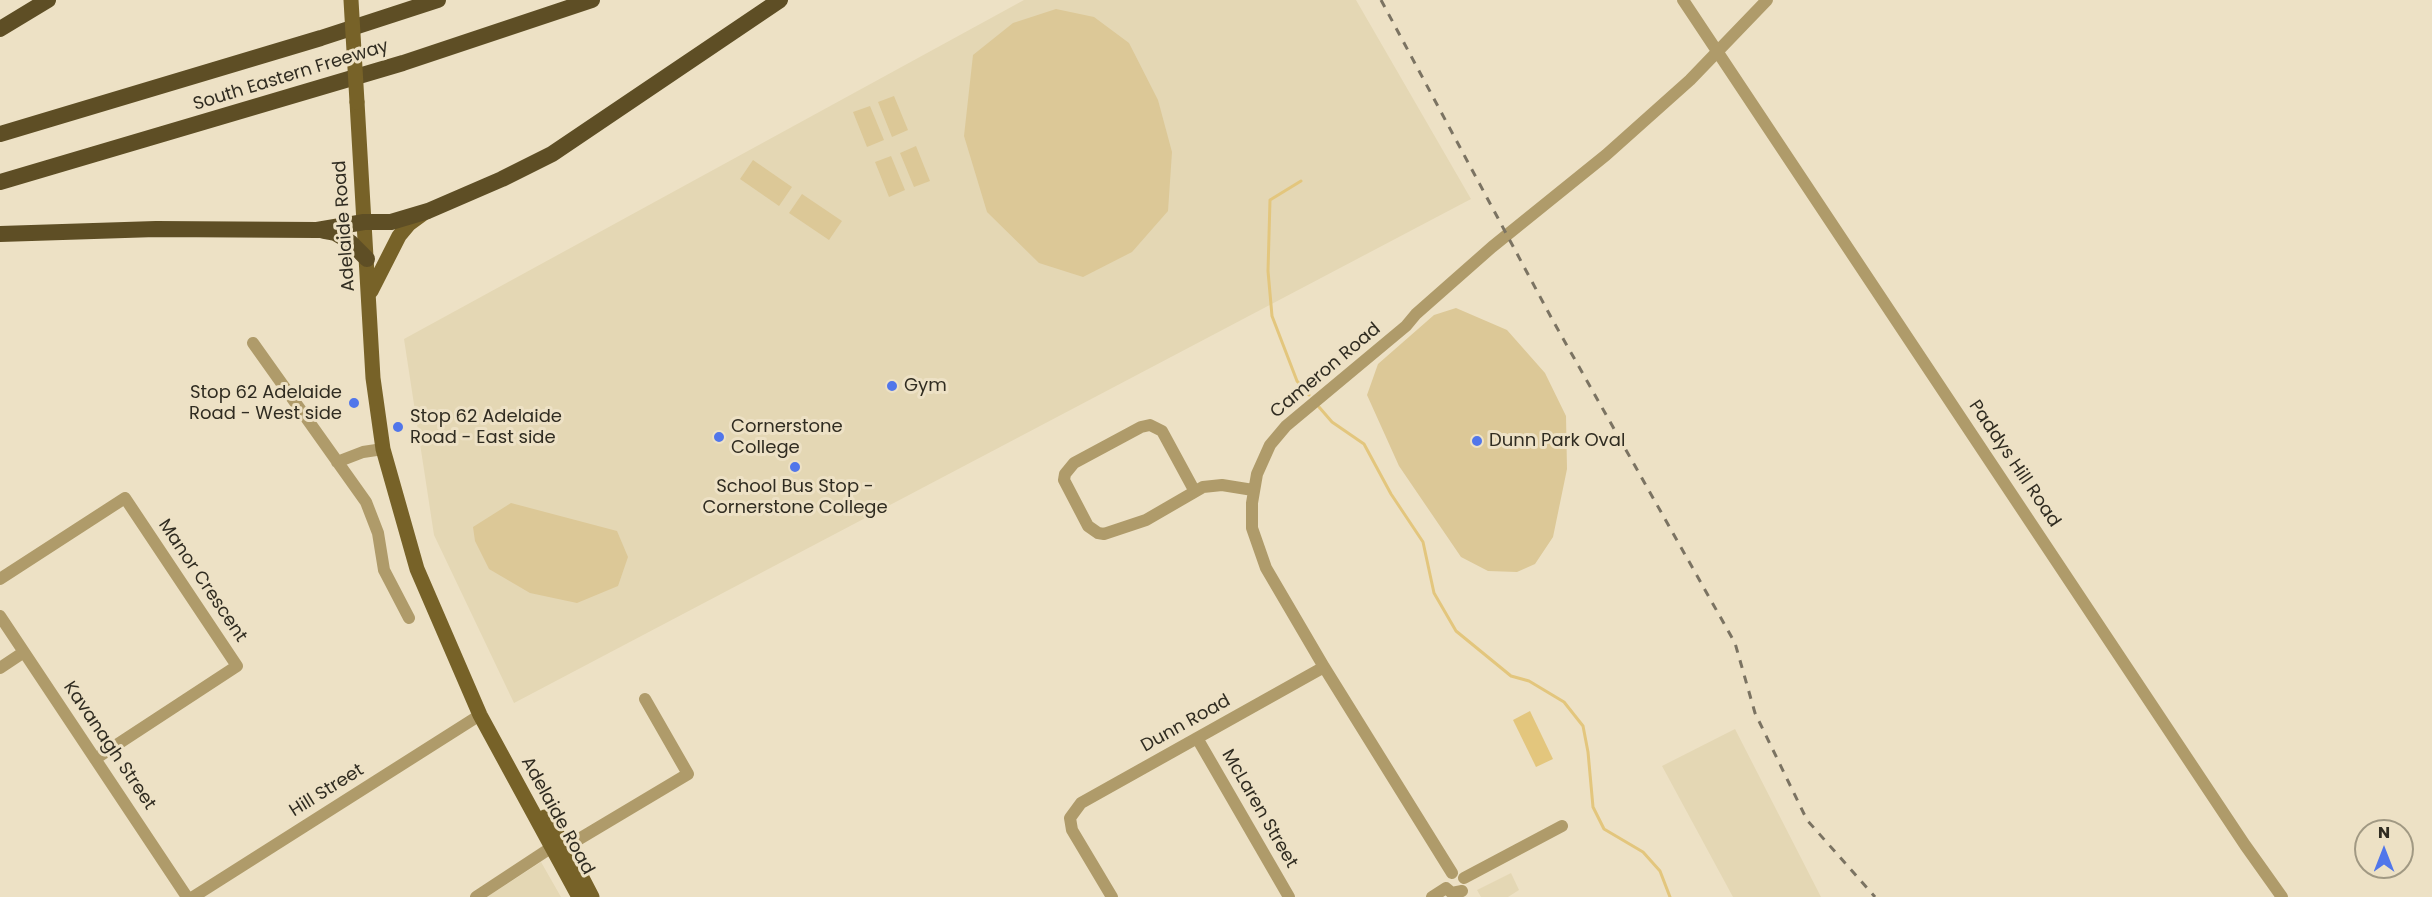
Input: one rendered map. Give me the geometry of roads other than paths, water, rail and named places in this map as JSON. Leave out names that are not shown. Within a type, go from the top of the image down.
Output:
[{"type":"highway","points":[[0,30],[48,0]]},
{"type":"highway","name":"South Eastern Freeway","points":[[0,134],[321,38],[438,0]]},
{"type":"highway","name":"South Eastern Freeway","points":[[0,182],[403,63],[592,0]]},
{"type":"highway","points":[[317,230],[363,222],[391,222],[428,211],[502,179],[552,154],[780,0]]},
{"type":"highway","points":[[0,234],[156,228],[317,230],[335,233],[350,242],[368,259]]},
{"type":"main road","name":"Adelaide Road","points":[[351,0],[363,222],[368,259],[373,378],[383,449],[417,569],[480,716],[558,849],[592,897]]},
{"type":"main road","points":[[369,294],[399,236],[409,224],[428,211]]},
{"type":"main road","name":"Adelaide Road","points":[[558,849],[579,897]]},
{"type":"street","name":"Paddys Hill Road","points":[[1683,0],[2245,845],[2282,897]]},
{"type":"street","name":"Cameron Road","points":[[1452,873],[1324,667],[1261,557],[1252,528],[1253,490],[1263,457],[1286,426],[1406,326],[1416,314],[1492,248],[1690,80],[1767,0]]},
{"type":"street","points":[[253,343],[366,502],[378,533],[384,570],[409,618]]},
{"type":"street","points":[[1194,490],[1162,431],[1150,425],[1141,427],[1074,463],[1065,474],[1064,480],[1088,526],[1104,534],[1146,520],[1194,490],[1214,485],[1253,490]]},
{"type":"street","points":[[337,462],[363,452],[383,449]]},
{"type":"street","name":"Manor Crescent","points":[[0,579],[125,498],[237,666],[95,759]]},
{"type":"street","name":"Kavanagh Street","points":[[0,616],[187,897]]},
{"type":"street","points":[[0,668],[24,652]]},
{"type":"street","name":"Dunn Road","points":[[1112,897],[1072,830],[1070,818],[1081,803],[1324,667]]},
{"type":"street","points":[[476,897],[688,774],[645,699]]},
{"type":"street","name":"Hill Street","points":[[200,895],[480,716]]},
{"type":"street","name":"McLaren Street","points":[[1197,738],[1289,897]]},
{"type":"street","points":[[1464,878],[1563,826]]},
{"type":"street","points":[[1452,873],[1459,873],[1464,878],[1466,885],[1464,894],[1452,893],[1446,888],[1446,878],[1452,873]]},
{"type":"street","points":[[1432,897],[1446,888]]},
{"type":"waterway","points":[[1301,181],[1270,200],[1268,271],[1272,316],[1297,381],[1309,395]]},
{"type":"waterway","points":[[1319,407],[1332,422],[1364,444],[1391,494],[1423,542],[1434,593],[1456,631],[1511,676],[1529,681],[1564,702],[1583,726],[1593,807],[1604,829],[1643,852],[1660,871],[1670,897]]},
{"type":"railway","points":[[1381,0],[1552,319],[1735,643],[1755,713],[1807,820],[1875,897]]},
{"type":"place","name":"Gym","points":[[892,386]]},
{"type":"place","name":"Stop 62 Adelaide Road - West side","points":[[354,403]]},
{"type":"place","name":"Stop 62 Adelaide Road - East side","points":[[398,427]]},
{"type":"place","name":"Cornerstone College","points":[[719,437]]},
{"type":"place","name":"Dunn Park Oval","points":[[1477,441]]},
{"type":"place","name":"School Bus Stop - Cornerstone College","points":[[795,467]]}]
